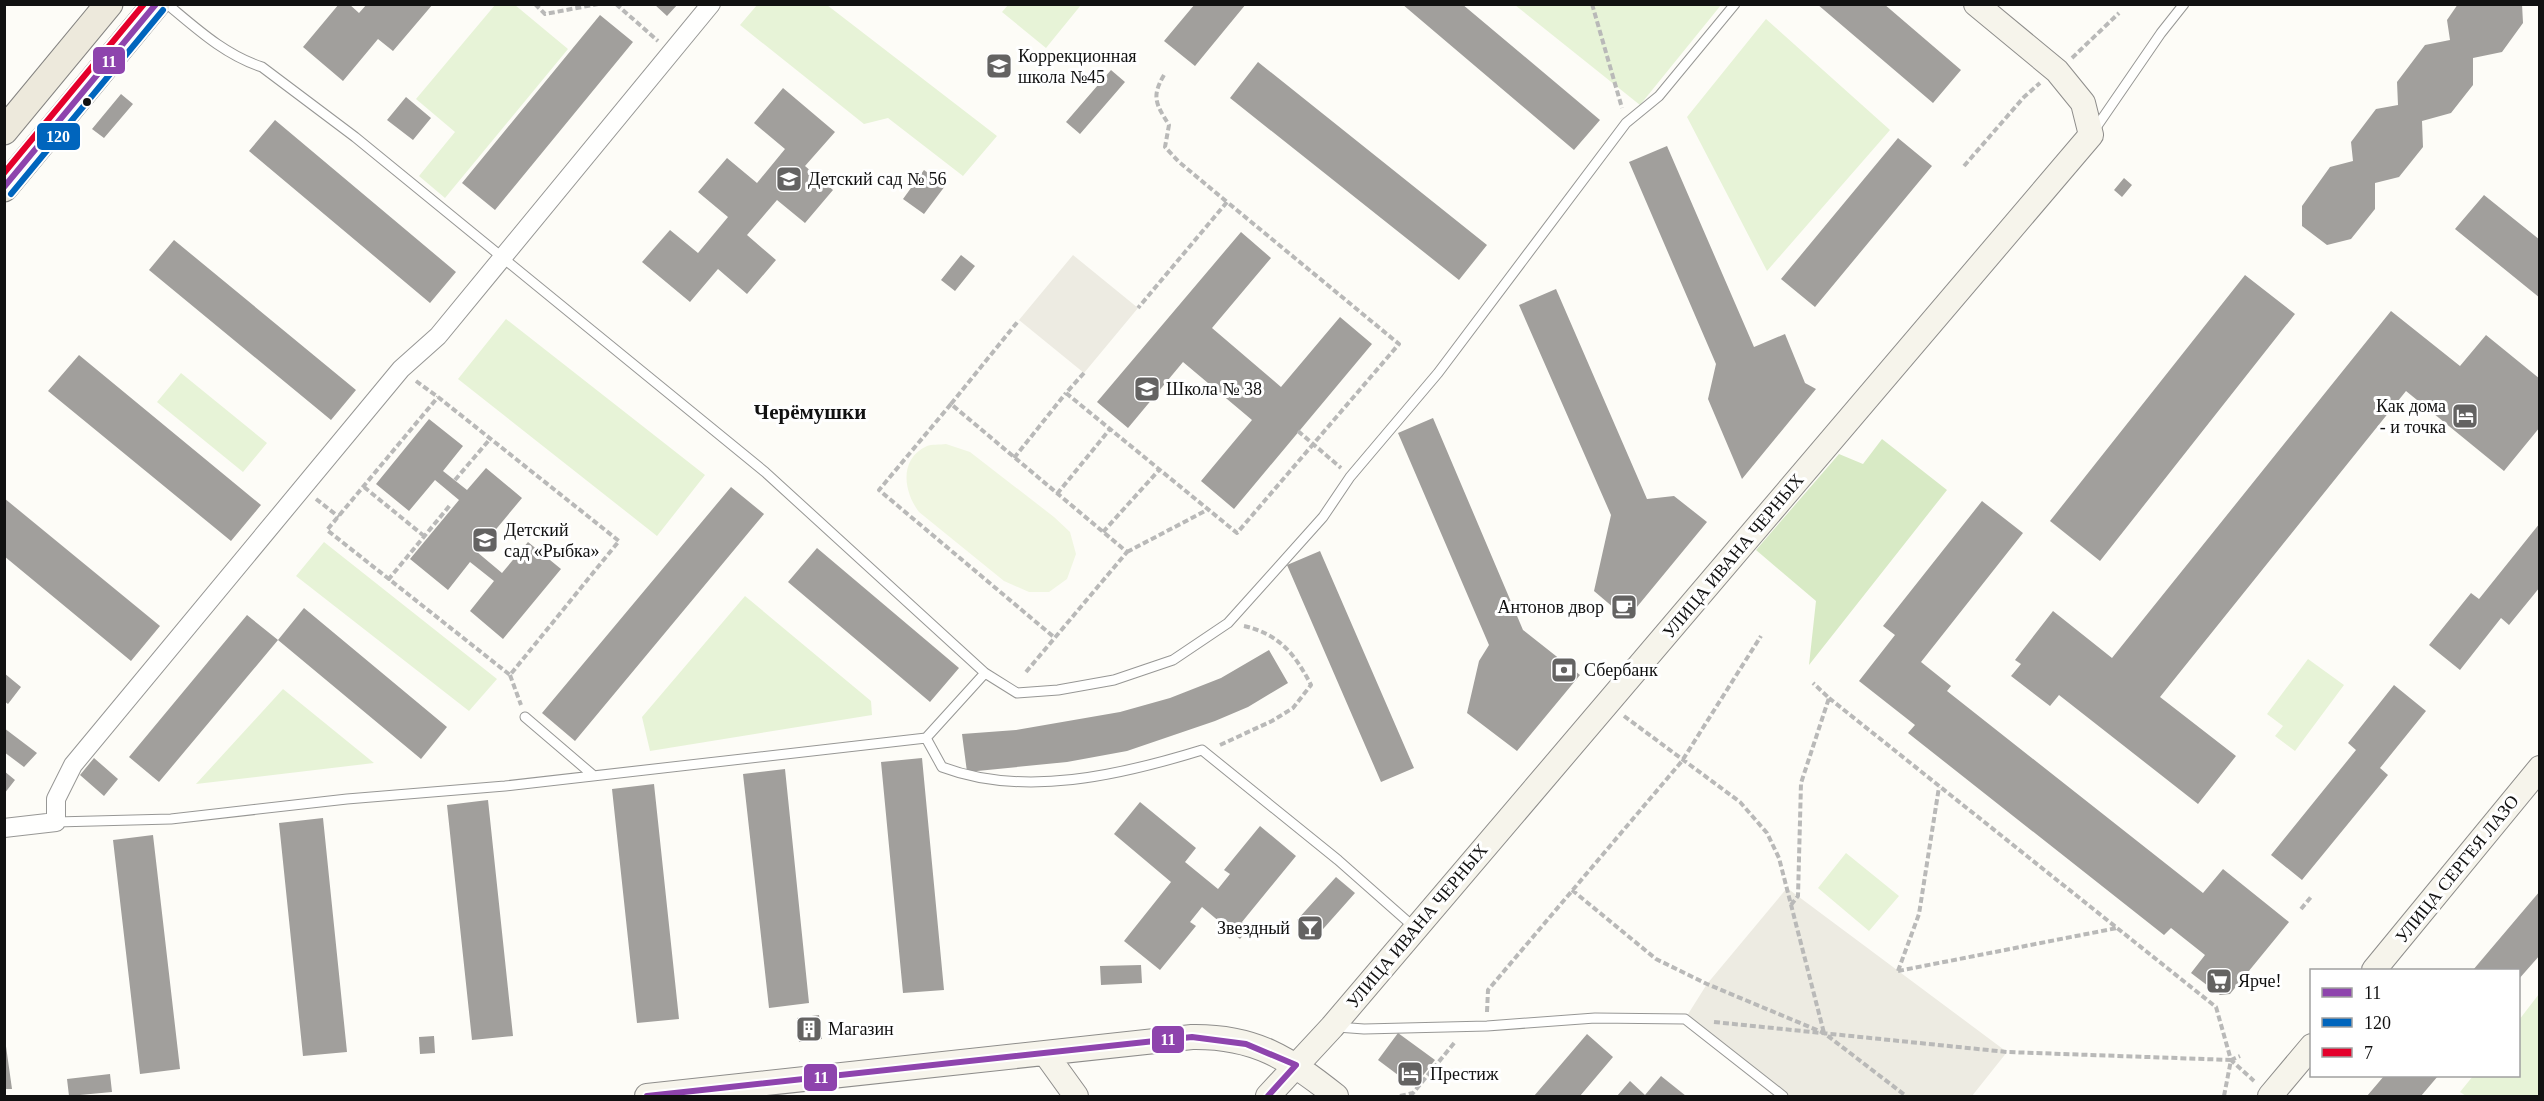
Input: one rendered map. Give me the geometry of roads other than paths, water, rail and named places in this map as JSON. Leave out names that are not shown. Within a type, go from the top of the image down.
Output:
[{"type":"main road","points":[[4,188],[156,4]]},
{"type":"main road","points":[[4,130],[108,5]]},
{"type":"street","points":[[4,828],[56,822],[56,799],[73,765],[401,369],[438,336],[711,4]]},
{"type":"street","points":[[1976,4],[2057,71],[2083,103],[2091,135]]},
{"type":"street","name":"УЛИЦА ИВАНА ЧЕРНЫХ","points":[[1268,1096],[1332,1027],[2091,135]]},
{"type":"street","name":"УЛИЦА СЕРГЕЯ ЛАЗО","points":[[2375,969],[2540,768]]},
{"type":"street","points":[[647,1096],[1192,1037],[1218,1037],[1243,1041],[1296,1065],[1336,1096]]},
{"type":"street","points":[[2270,1096],[2310,1048]]},
{"type":"street","points":[[1045,1053],[1076,1096]]},
{"type":"lane","points":[[167,4],[222,48],[245,62],[262,67],[355,137],[765,472],[985,673],[1017,693],[1058,690],[1114,680],[1173,660],[1228,623],[1323,517],[1350,477],[1438,373],[1626,123],[1659,96],[1735,4]]},
{"type":"lane","name":"УЛИЦА ИВАНА ЧЕРНЫХ","points":[[2091,135],[2160,33],[2184,4]]},
{"type":"lane","points":[[56,822],[171,819],[347,799],[594,776],[926,738],[985,673]]},
{"type":"lane","points":[[525,717],[594,776]]},
{"type":"lane","points":[[926,738],[942,767],[972,778],[1037,781],[1096,776],[1151,766],[1202,750],[1338,860],[1415,928]]},
{"type":"lane","points":[[1332,1027],[1364,1029],[1486,1026],[1595,1018],[1685,1019],[1783,1096]]},
{"type":"place","name":"Коррекционная школа №45","points":[[999,66]]},
{"type":"place","name":"Детский сад № 56","points":[[789,179]]},
{"type":"place","name":"Школа № 38","points":[[1147,389]]},
{"type":"place","name":"Как дома - и точка","points":[[2465,416]]},
{"type":"place","name":"Детский сад «Рыбка»","points":[[485,540]]},
{"type":"place","name":"Антонов двор","points":[[1624,607]]},
{"type":"place","name":"Сбербанк","points":[[1564,670]]},
{"type":"place","name":"Звездный","points":[[1310,928]]},
{"type":"place","name":"Ярче!","points":[[2219,981]]},
{"type":"place","name":"Магазин","points":[[809,1029]]},
{"type":"place","name":"Престиж","points":[[1410,1074]]},
{"type":"district","name":"Черёмушки","points":[[810,412]]}]
